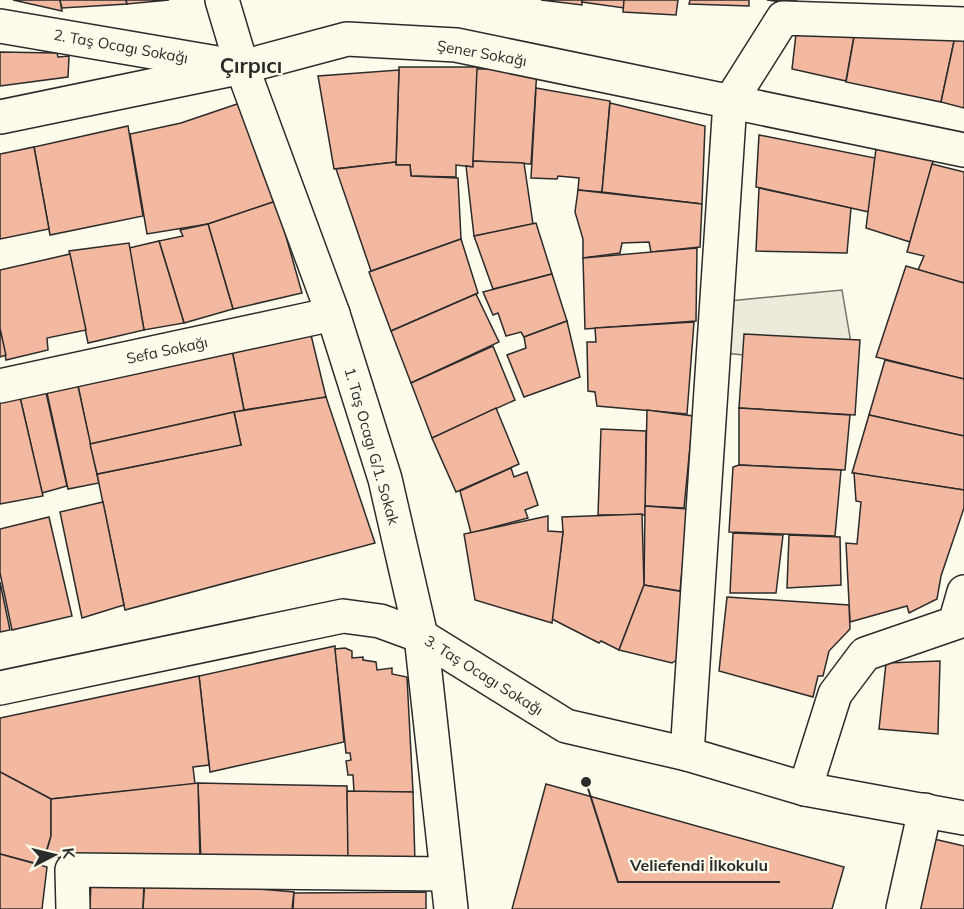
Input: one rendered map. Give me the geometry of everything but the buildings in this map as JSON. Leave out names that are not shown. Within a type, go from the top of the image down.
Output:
[{"type":"street","name":"1. Taş Ocagı G/1. Sokak","points":[[222,0],[242,67],[333,314],[385,479],[421,636],[451,909]]},
{"type":"street","points":[[687,754],[730,102],[783,18],[964,24]]},
{"type":"street","name":"2. Taş Ocagı Sokağı","points":[[0,26],[242,67]]},
{"type":"street","name":"Şener Sokağı","points":[[0,117],[242,67],[347,39],[456,45],[964,150]]},
{"type":"street","name":"Sefa Sokağı","points":[[0,386],[333,314]]},
{"type":"street","points":[[805,789],[835,694],[865,654],[955,623],[964,592]]},
{"type":"street","name":"3. Taş Ocagı Sokağı","points":[[0,688],[343,616],[380,621],[421,636],[566,726],[687,754],[805,789],[964,818]]},
{"type":"street","points":[[903,909],[925,810]]},
{"type":"street","points":[[73,909],[72,870],[447,874]]},
{"type":"shaded area","points":[[842,290],[855,367],[716,352],[719,302]]},
{"type":"place","name":"Veliefendi İlkokulu","points":[[586,782]]},
{"type":"district","name":"Çırpıcı","points":[[251,65]]}]
